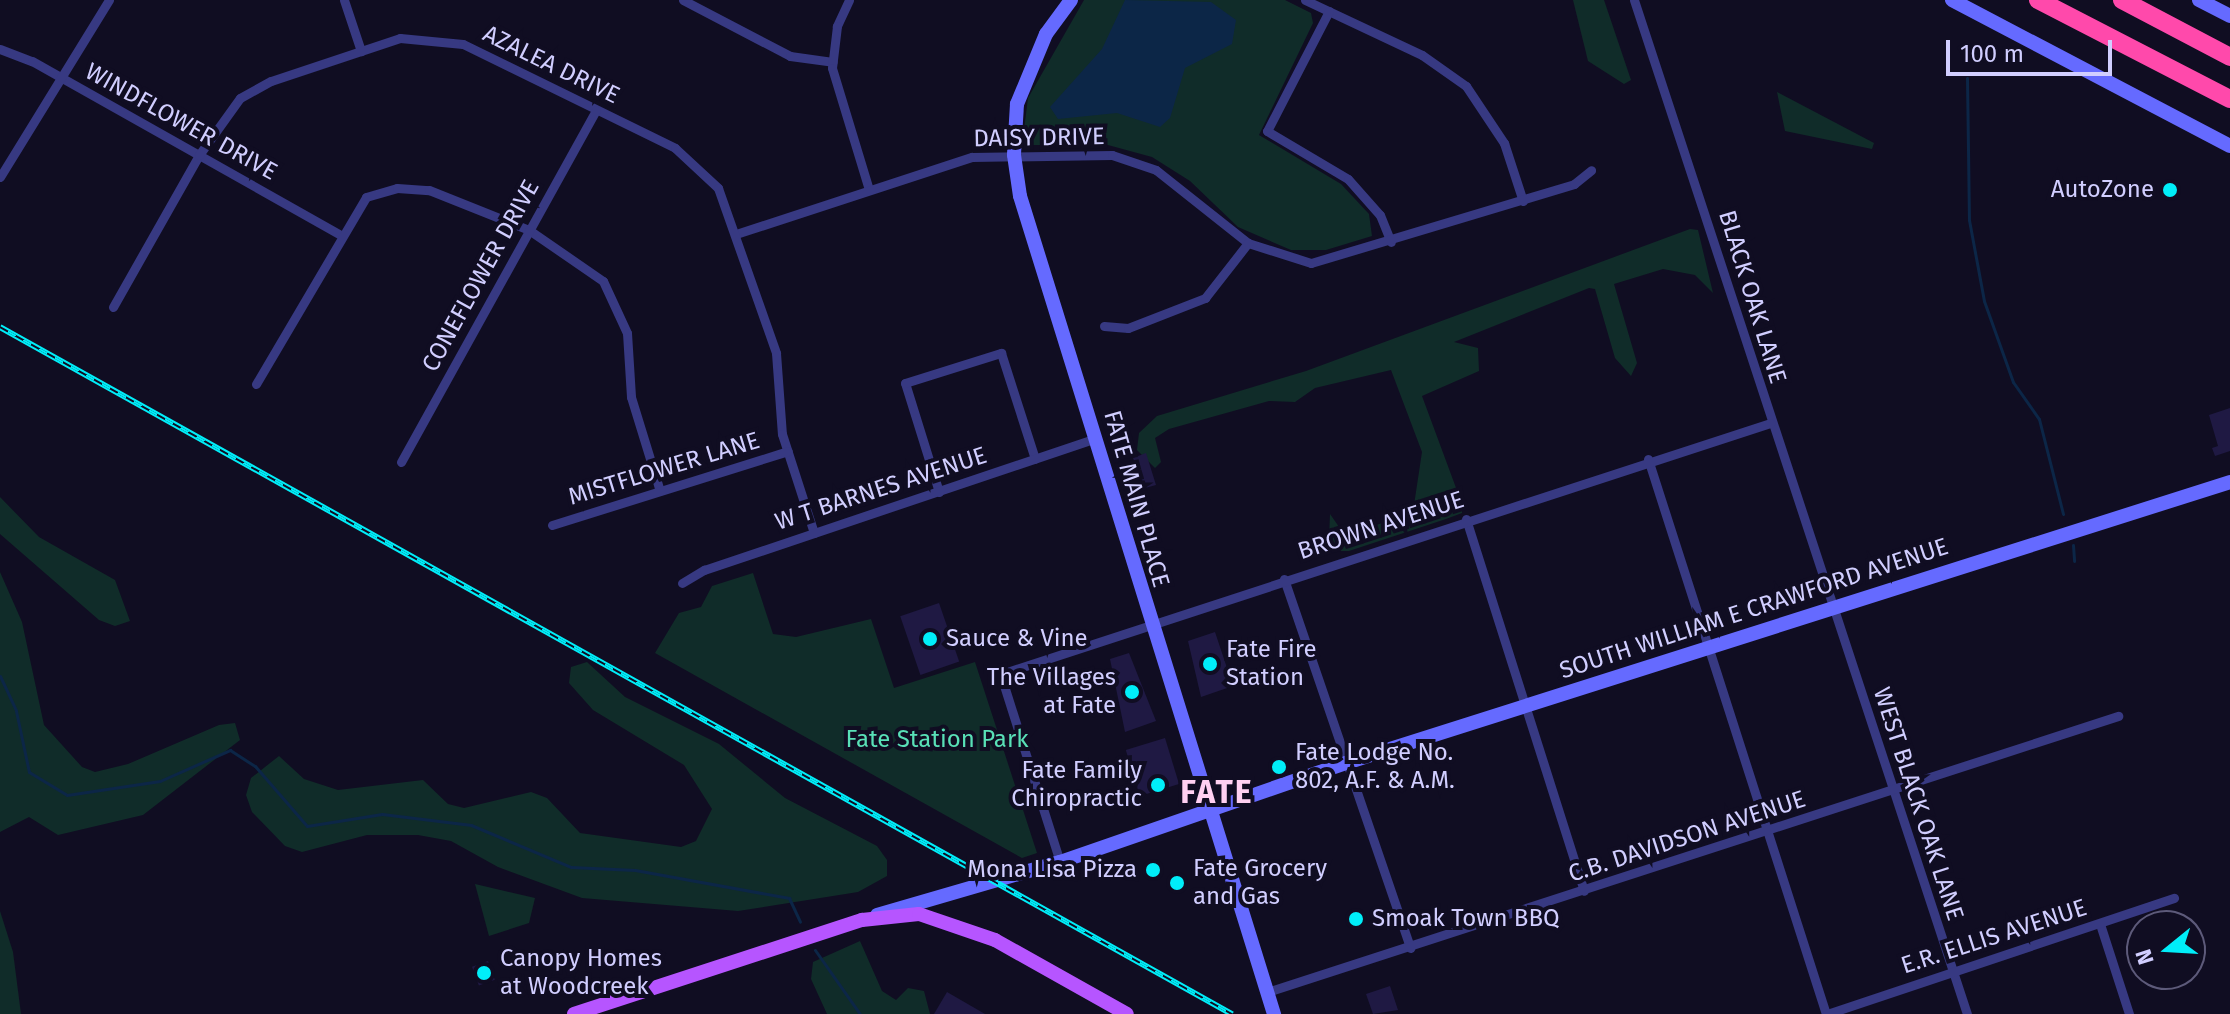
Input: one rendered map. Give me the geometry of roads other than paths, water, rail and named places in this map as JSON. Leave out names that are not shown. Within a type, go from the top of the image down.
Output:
[{"type":"highway","points":[[2038,0],[2230,99]]},
{"type":"highway","points":[[2122,0],[2230,57]]},
{"type":"main road","name":"FATE MAIN PLACE","points":[[1071,0],[1029,69],[1017,104],[1014,155],[1020,196],[1274,1014]]},
{"type":"main road","points":[[1952,0],[2230,146]]},
{"type":"main road","points":[[2199,0],[2230,16]]},
{"type":"main road","name":"SOUTH WILLIAM E CRAWFORD AVENUE","points":[[862,920],[1060,862],[1523,705],[2230,482]]},
{"type":"main road","points":[[574,1014],[862,920],[919,914],[958,924],[1127,1014]]},
{"type":"street","points":[[0,177],[57,75],[109,0]]},
{"type":"street","points":[[344,0],[361,51]]},
{"type":"street","points":[[683,0],[790,56],[833,62]]},
{"type":"street","points":[[849,0],[837,26],[833,62],[838,103],[869,190]]},
{"type":"street","points":[[1305,0],[1434,61],[1466,86],[1504,143],[1523,201]]},
{"type":"street","name":"BLACK OAK LANE","points":[[1634,0],[1830,606]]},
{"type":"street","points":[[1329,11],[1267,131],[1348,179],[1380,215],[1391,242]]},
{"type":"street","name":"AZALEA DRIVE","points":[[113,307],[199,155],[240,98],[400,38],[463,44],[695,161],[718,188],[739,233],[776,353],[788,451],[814,533]]},
{"type":"street","name":"WINDFLOWER DRIVE","points":[[0,49],[57,75],[339,234]]},
{"type":"street","name":"CONEFLOWER DRIVE","points":[[401,462],[596,110]]},
{"type":"street","name":"DAISY DRIVE","points":[[739,233],[972,157],[1112,155],[1156,170],[1248,243],[1311,263],[1523,201],[1574,184],[1591,170]]},
{"type":"street","points":[[256,384],[339,234],[366,197],[397,188],[453,197],[529,230],[603,281],[617,305],[627,333],[631,397],[660,491]]},
{"type":"street","points":[[1104,326],[1128,328],[1205,298],[1248,243]]},
{"type":"street","points":[[939,492],[905,383],[1001,353],[1035,459]]},
{"type":"street","name":"BROWN AVENUE","points":[[1060,862],[1004,685],[1007,672],[1648,459],[1770,423]]},
{"type":"street","name":"W T BARNES AVENUE","points":[[682,583],[704,570],[1096,438]]},
{"type":"street","name":"MISTFLOWER LANE","points":[[552,525],[788,451]]},
{"type":"street","points":[[1648,459],[1827,1014]]},
{"type":"street","points":[[1466,519],[1584,891]]},
{"type":"street","points":[[1284,579],[1410,948]]},
{"type":"street","name":"WEST BLACK OAK LANE","points":[[1830,606],[1967,1014]]},
{"type":"street","name":"C.B. DAVIDSON AVENUE","points":[[1267,992],[1894,793],[2118,716]]},
{"type":"street","name":"E.R. ELLIS AVENUE","points":[[1827,1014],[2174,898]]},
{"type":"street","points":[[2100,924],[2129,1014]]},
{"type":"water","points":[[1125,0],[1211,2],[1236,20],[1232,44],[1185,68],[1170,118],[1160,127],[1117,113],[1058,119],[1050,107],[1102,49]]},
{"type":"waterway","points":[[1967,78],[1969,220],[1984,301],[2013,382],[2039,419],[2063,514]]},
{"type":"waterway","points":[[2073,545],[2074,561]]},
{"type":"waterway","points":[[0,676],[16,711],[29,772],[67,795],[160,781],[230,750],[255,766],[307,826],[382,814],[471,825],[571,867],[635,870],[789,898],[800,922]]},
{"type":"waterway","points":[[815,950],[860,1014]]},
{"type":"railway","points":[[0,327],[1232,1014]]},
{"type":"place","name":"AutoZone","points":[[2170,190]]},
{"type":"place","name":"Sauce & Vine","points":[[930,639]]},
{"type":"place","name":"Fate Fire Station","points":[[1210,664]]},
{"type":"place","name":"The Villages at Fate","points":[[1132,692]]},
{"type":"place","name":"Fate Lodge No. 802, A.F. & A.M.","points":[[1279,767]]},
{"type":"place","name":"Fate Family Chiropractic","points":[[1158,785]]},
{"type":"place","name":"Mona Lisa Pizza","points":[[1153,870]]},
{"type":"place","name":"Fate Grocery and Gas","points":[[1177,883]]},
{"type":"place","name":"Smoak Town BBQ","points":[[1356,919]]},
{"type":"place","name":"Canopy Homes at Woodcreek","points":[[484,973]]},
{"type":"district","name":"FATE","points":[[1217,792]]},
{"type":"park label","name":"Fate Station Park","points":[[937,740]]}]
